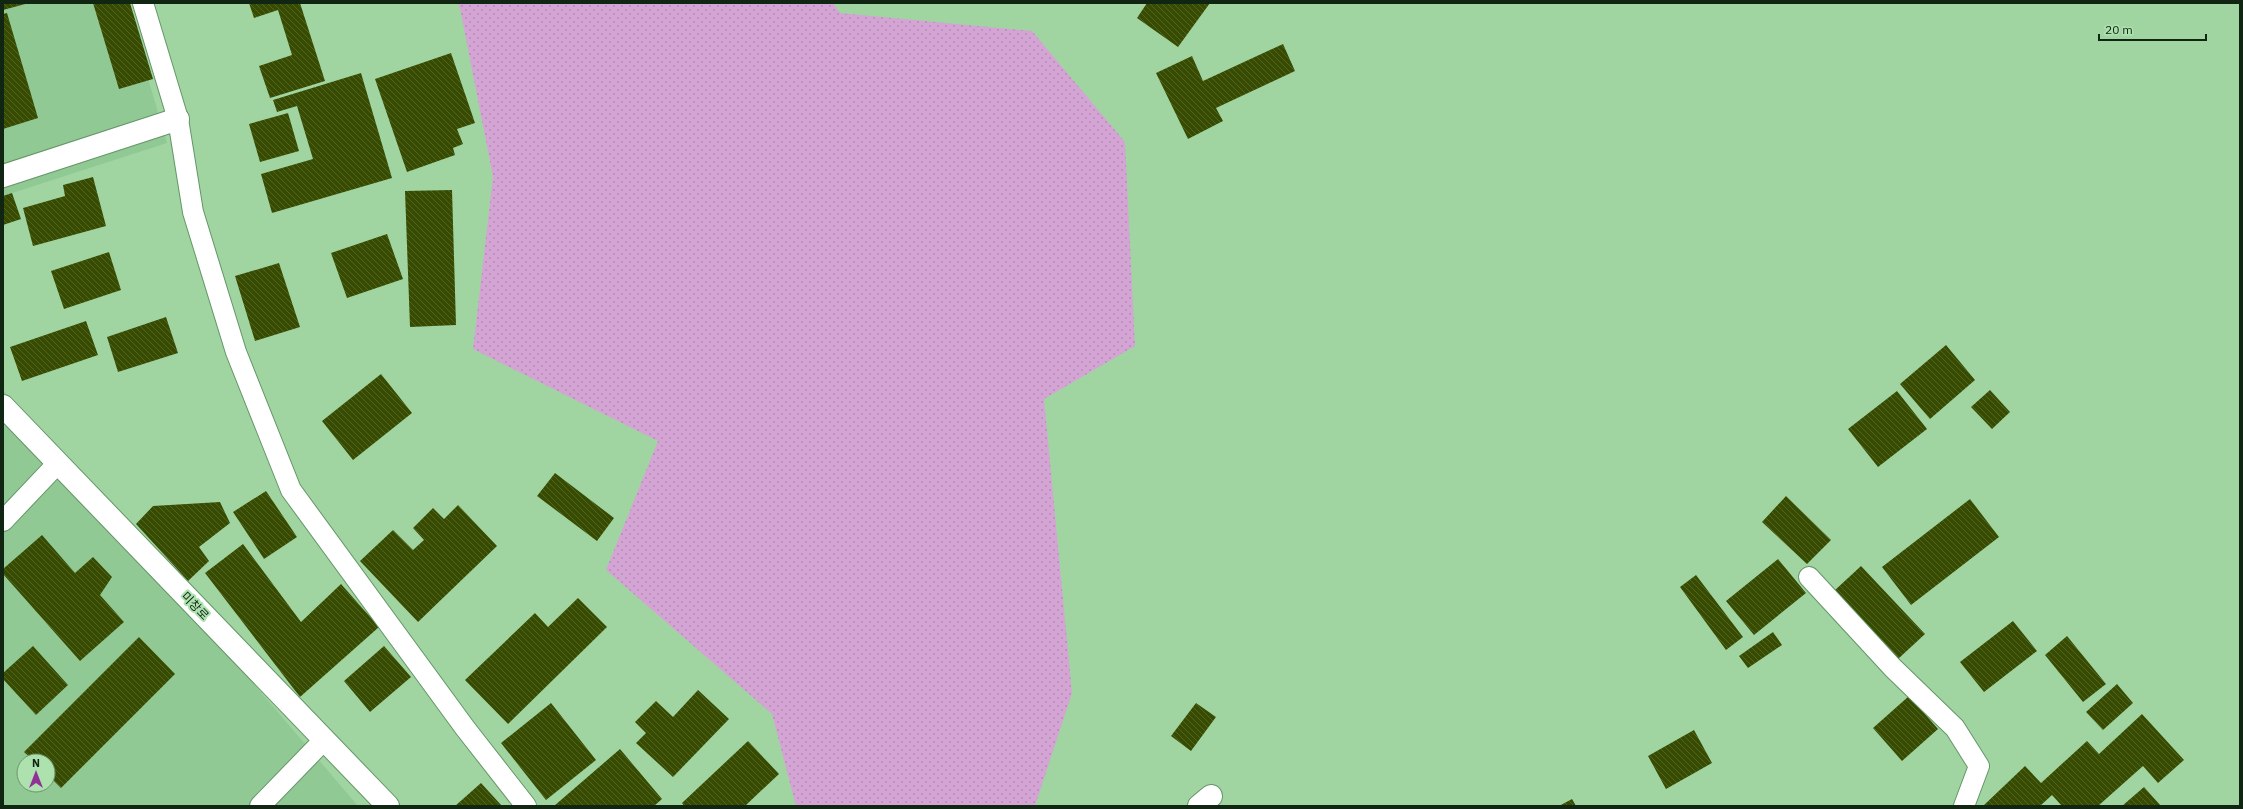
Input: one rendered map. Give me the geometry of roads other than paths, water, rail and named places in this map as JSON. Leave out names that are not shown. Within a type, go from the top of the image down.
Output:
[{"type":"street","points":[[3,176],[178,119]]},
{"type":"street","name":"미창로","points":[[3,406],[388,806]]},
{"type":"lane","points":[[143,3],[178,119],[195,220],[236,352],[291,490],[465,728],[526,806]]},
{"type":"lane","points":[[3,521],[58,463]]},
{"type":"lane","points":[[1809,577],[1893,668],[1955,728],[1979,766],[1964,806]]},
{"type":"lane","points":[[260,806],[324,740]]}]
